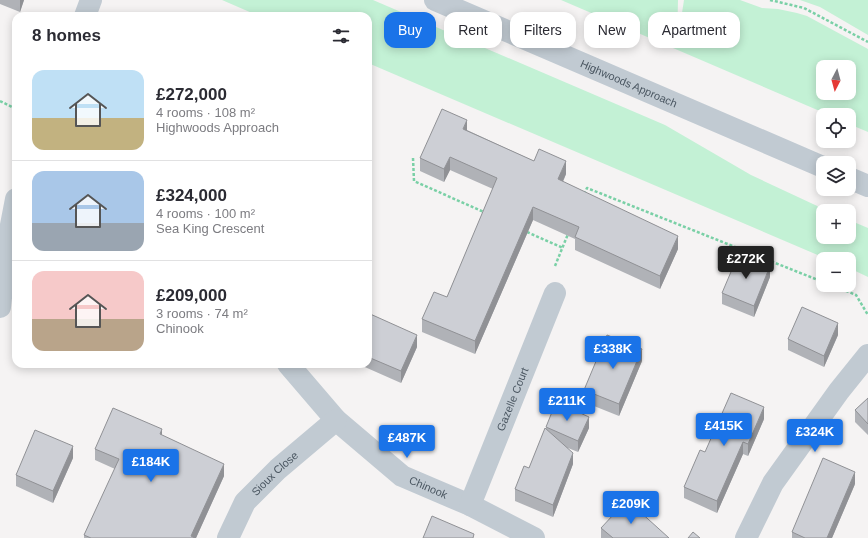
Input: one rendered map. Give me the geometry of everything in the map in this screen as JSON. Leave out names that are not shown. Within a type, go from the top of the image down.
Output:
[{"type":"street","points":[[86,12],[91,0]]},
{"type":"street","name":"Highwoods Approach","points":[[435,0],[816,164]]},
{"type":"street","points":[[856,181],[868,186]]},
{"type":"street","points":[[0,307],[6,251],[12,220]]},
{"type":"street","name":"Gazelle Court","points":[[470,505],[555,293]]},
{"type":"street","points":[[746,538],[773,483],[839,391],[868,355]]},
{"type":"street","name":"Chinook","points":[[291,368],[336,420],[402,476],[470,505],[534,538]]},
{"type":"street","name":"Sioux Close","points":[[228,538],[244,502],[278,469],[336,420]]},
{"type":"path","points":[[770,0],[804,8],[868,42]]},
{"type":"path","points":[[0,101],[12,107]]},
{"type":"path","points":[[413,158],[414,181],[492,216]]},
{"type":"path","points":[[582,201],[587,188],[816,279]]},
{"type":"path","points":[[555,293],[551,277],[571,228]]},
{"type":"path","points":[[520,229],[563,248]]},
{"type":"path","points":[[849,292],[856,295],[868,315]]},
{"type":"green space","points":[[222,0],[373,0],[401,12],[384,12],[384,48],[436,48],[436,27],[444,30],[444,48],[485,48],[665,125],[751,175],[816,205],[816,244],[856,244],[856,223],[868,228],[868,277],[856,271],[856,252],[816,252],[816,254],[372,65],[372,12],[250,12]]},
{"type":"green space","points":[[561,0],[678,0],[678,12],[648,12],[648,37],[640,34],[640,12],[589,12]]},
{"type":"green space","points":[[684,0],[740,0],[762,8],[778,9],[797,13],[807,16],[868,49],[868,132],[856,127],[856,108],[816,108],[816,109],[673,48],[740,48],[740,12],[682,12]]},
{"type":"green space","points":[[800,0],[868,0],[868,35],[820,7]]},
{"type":"building","points":[[442,109],[467,120],[463,129],[534,161],[539,149],[566,161],[558,179],[678,236],[660,276],[575,237],[579,227],[533,207],[475,341],[422,319],[434,292],[447,297],[497,178],[450,157],[444,169],[420,158]]},
{"type":"building","points":[[739,253],[770,266],[754,306],[722,293]]},
{"type":"building","points":[[802,307],[838,323],[824,356],[788,339]]},
{"type":"building","points":[[372,315],[417,335],[401,371],[372,359]]},
{"type":"building","points":[[607,335],[642,349],[619,404],[584,390]]},
{"type":"building","points":[[731,393],[764,407],[748,444],[743,442],[717,501],[684,487],[700,450],[705,452]]},
{"type":"building","points":[[868,398],[868,424],[855,410]]},
{"type":"building","points":[[556,402],[589,417],[578,441],[546,427]]},
{"type":"building","points":[[113,408],[162,429],[160,434],[224,464],[191,536],[195,538],[91,538],[84,535],[119,459],[95,449]]},
{"type":"building","points":[[545,428],[573,453],[553,505],[515,489],[524,466],[529,468]]},
{"type":"building","points":[[35,430],[73,446],[53,491],[16,475]]},
{"type":"building","points":[[823,458],[855,472],[827,538],[805,538],[792,532]]},
{"type":"building","points":[[627,500],[669,538],[613,538],[601,528]]},
{"type":"building","points":[[432,516],[474,534],[473,538],[423,538]]},
{"type":"building","points":[[693,532],[700,538],[688,538]]}]
